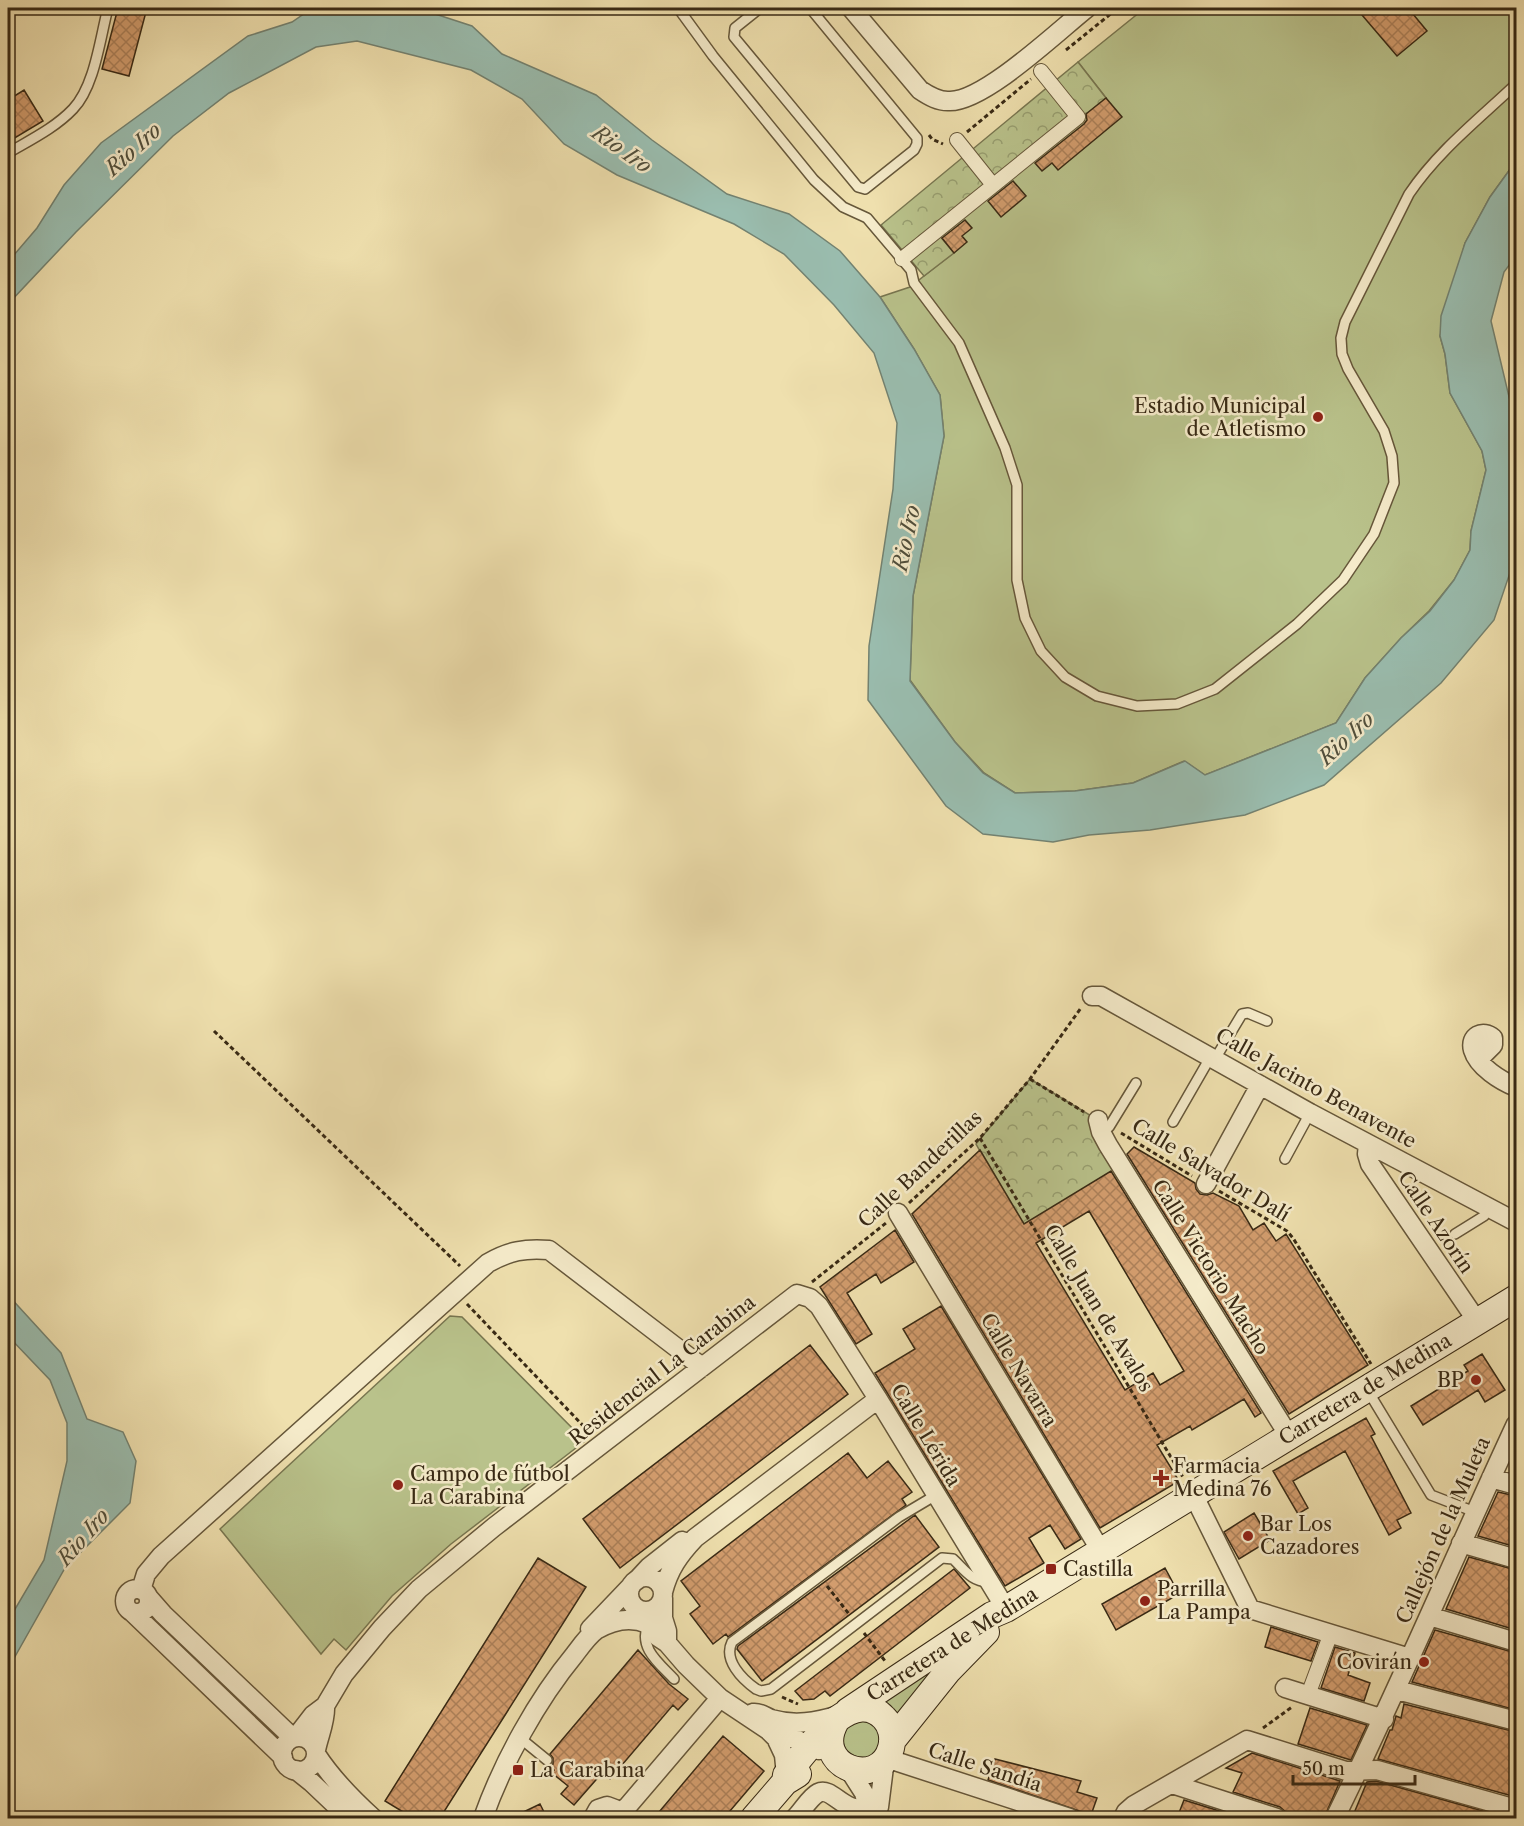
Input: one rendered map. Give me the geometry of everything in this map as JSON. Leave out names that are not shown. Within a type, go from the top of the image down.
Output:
[{"type":"main road","name":"Carretera de Medina","points":[[785,1779],[811,1746],[842,1715],[992,1615],[1006,1609],[1374,1385],[1514,1297]]},
{"type":"main road","points":[[754,1818],[785,1779],[810,1767],[841,1763],[864,1771],[879,1765],[948,1671],[997,1622],[1006,1609]]},
{"type":"main road","points":[[841,1763],[832,1751],[830,1735],[842,1715],[864,1708],[879,1713],[889,1725],[888,1752]]},
{"type":"street","points":[[851,8],[920,90],[933,98],[949,102],[965,99],[999,80],[1087,8]]},
{"type":"street","points":[[902,259],[1078,117],[1041,71]]},
{"type":"street","points":[[957,140],[993,185]]},
{"type":"street","name":"Calle Jacinto Benavente","points":[[1092,996],[1101,996],[1310,1113],[1516,1222]]},
{"type":"street","points":[[1479,1059],[1497,1077],[1516,1087]]},
{"type":"street","points":[[1206,1184],[1260,1085]]},
{"type":"street","name":"Calle Victorio Macho","points":[[1103,1123],[1101,1132],[1108,1144],[1290,1436]]},
{"type":"street","name":"Calle Azorín","points":[[1368,1144],[1370,1164],[1477,1321]]},
{"type":"street","name":"Calle Navarra","points":[[898,1213],[1101,1551]]},
{"type":"street","points":[[145,1594],[146,1574],[161,1556],[472,1277],[488,1263],[507,1252],[528,1248],[549,1250],[702,1367]]},
{"type":"street","name":"Residencial La Carabina","points":[[295,1738],[313,1715],[325,1706],[345,1674],[382,1628],[419,1589],[494,1527],[602,1446],[797,1293]]},
{"type":"street","name":"Calle Lérida","points":[[797,1293],[810,1298],[819,1306],[1006,1609]]},
{"type":"street","points":[[483,1818],[505,1765],[520,1738],[564,1667],[594,1631],[620,1620],[639,1620],[644,1617],[660,1603],[668,1575],[676,1559],[695,1538],[878,1399]]},
{"type":"street","name":"Callejón de la Muleta","points":[[1335,1818],[1384,1719],[1516,1424]]},
{"type":"street","points":[[1491,1478],[1516,1485]]},
{"type":"street","points":[[1193,1494],[1250,1609],[1410,1658]]},
{"type":"street","points":[[585,1641],[590,1629],[649,1567],[686,1538],[695,1538]]},
{"type":"street","points":[[1461,1543],[1516,1559]]},
{"type":"street","points":[[667,1643],[661,1586],[653,1578],[647,1577],[634,1583],[630,1590],[631,1602],[658,1637],[667,1643],[720,1698],[745,1713],[752,1721],[768,1730],[780,1732],[811,1746],[841,1763],[864,1793],[862,1815]]},
{"type":"street","points":[[295,1738],[163,1614],[145,1594],[133,1589],[127,1594],[126,1606],[283,1757],[287,1766],[311,1782],[349,1818]]},
{"type":"street","points":[[1429,1616],[1516,1642]]},
{"type":"street","points":[[1308,1695],[1331,1632]]},
{"type":"street","points":[[1285,1688],[1384,1719]]},
{"type":"street","points":[[1396,1690],[1516,1721]]},
{"type":"street","points":[[593,1818],[595,1812],[602,1806],[611,1807],[618,1816],[720,1698]]},
{"type":"street","name":"Residencial La Carabina","points":[[316,1752],[319,1734],[326,1718],[325,1706]]},
{"type":"street","points":[[745,1713],[758,1713],[770,1718],[804,1724],[842,1715]]},
{"type":"street","points":[[768,1730],[782,1747],[785,1779]]},
{"type":"street","points":[[283,1757],[284,1746],[295,1738],[306,1738],[314,1745],[327,1772],[373,1818]]},
{"type":"street","points":[[1124,1818],[1126,1812],[1134,1805],[1247,1740],[1346,1771],[1377,1770],[1516,1809]]},
{"type":"street","points":[[296,1770],[310,1767],[316,1752]]},
{"type":"street","points":[[862,1815],[879,1807],[888,1752]]},
{"type":"street","name":"Calle Sandía","points":[[888,1752],[898,1762],[1070,1818]]},
{"type":"street","points":[[1172,1784],[1277,1818]]},
{"type":"street","points":[[795,1818],[816,1794],[823,1792],[830,1794],[862,1815]]},
{"type":"lane","points":[[8,153],[54,126],[75,107],[89,83],[108,8]]},
{"type":"lane","points":[[678,8],[713,56],[814,180],[843,207],[867,218],[902,259],[911,270],[914,283],[960,343],[1005,448],[1017,486],[1017,580],[1025,618],[1041,651],[1065,677],[1097,696],[1137,706],[1177,704],[1215,689],[1298,624],[1343,580],[1374,534],[1394,483],[1392,456],[1384,431],[1348,369],[1342,354],[1341,338],[1345,322],[1409,194],[1421,176],[1434,160],[1516,84]]},
{"type":"lane","points":[[760,8],[735,28],[734,37],[858,188],[865,189],[914,150],[917,138],[810,8]]},
{"type":"lane","points":[[1173,1122],[1242,1014],[1248,1013],[1266,1021]]},
{"type":"lane","points":[[1103,1123],[1136,1083]]},
{"type":"lane","points":[[1285,1159],[1310,1113]]},
{"type":"lane","points":[[1455,1234],[1484,1216],[1488,1208]]},
{"type":"lane","points":[[1374,1385],[1431,1495],[1475,1512]]},
{"type":"lane","points":[[936,1495],[899,1517],[732,1641],[729,1651],[731,1661],[756,1689],[761,1691],[771,1689],[942,1558],[953,1559],[969,1576],[981,1582],[988,1582]]},
{"type":"lane","points":[[644,1617],[645,1638],[650,1654],[674,1679]]},
{"type":"lane","points":[[520,1738],[547,1760]]},
{"type":"path","name":"Calle Banderillas","points":[[797,1293],[898,1213],[980,1138],[1030,1079],[1092,996]]},
{"type":"path","points":[[214,1030],[472,1277]]},
{"type":"path","name":"Calle Salvador Dalí","points":[[1030,1079],[1287,1231],[1374,1385]]},
{"type":"path","name":"Calle Juan de Avalos","points":[[980,1138],[1193,1494]]},
{"type":"path","points":[[455,1292],[602,1446]]},
{"type":"path","points":[[1247,1740],[1308,1695]]},
{"type":"green space","points":[[1145,8],[1516,8],[1516,161],[1490,197],[1465,243],[1440,336],[1445,354],[1450,393],[1482,451],[1486,470],[1471,531],[1470,550],[1454,580],[1429,611],[1365,678],[1336,723],[1205,775],[1184,761],[1133,783],[1075,791],[1015,793],[984,773],[955,742],[910,680],[913,596],[944,436],[940,395],[914,349],[880,297],[910,287],[953,253],[940,235],[1106,98],[1078,62]]},
{"type":"green space","points":[[1078,62],[1106,98],[940,236],[954,253],[924,276],[881,225]]},
{"type":"green space","points":[[1030,1079],[1098,1120],[1129,1178],[1038,1235],[1024,1229],[976,1144]]},
{"type":"green space","name":"Campo de fútbol La Carabina","points":[[450,1316],[462,1317],[585,1441],[451,1544],[392,1596],[346,1650],[334,1639],[321,1654],[220,1529]]},
{"type":"green space","points":[[942,1662],[896,1718],[880,1705]]},
{"type":"green space","points":[[857,1719],[876,1725],[879,1734],[877,1749],[868,1757],[853,1755],[844,1750],[842,1731]]},
{"type":"water","name":"Rio Iro","points":[[311,9],[362,13],[423,10],[472,26],[502,54],[596,95],[652,140],[727,194],[789,214],[840,251],[880,297],[914,349],[940,395],[944,436],[913,596],[910,681],[955,742],[983,773],[1015,793],[1075,791],[1133,783],[1185,761],[1205,775],[1336,723],[1365,678],[1401,638],[1430,611],[1454,580],[1470,550],[1471,531],[1486,470],[1482,451],[1450,393],[1445,354],[1440,336],[1441,316],[1465,243],[1490,197],[1516,161],[1516,256],[1504,272],[1491,321],[1516,426],[1516,555],[1494,620],[1441,683],[1324,785],[1245,815],[1150,830],[1089,835],[1053,842],[983,834],[946,806],[868,700],[869,646],[893,489],[897,423],[874,353],[834,305],[784,254],[734,224],[617,175],[564,144],[522,99],[471,70],[357,41],[316,47],[229,93],[173,136],[76,232],[8,304],[8,262],[37,228],[64,185],[101,143],[248,36],[292,22]]},
{"type":"water","name":"Rio Iro","points":[[8,1295],[61,1353],[87,1419],[123,1432],[136,1461],[130,1503],[65,1568],[8,1669],[8,1621],[44,1560],[67,1461],[67,1423],[50,1380],[8,1336]]},
{"type":"building","points":[[118,8],[147,8],[129,76],[102,69]]},
{"type":"building","points":[[1356,8],[1408,8],[1427,31],[1397,56]]},
{"type":"building","points":[[24,90],[43,121],[8,142],[8,100]]},
{"type":"building","points":[[1106,98],[1122,117],[1058,170],[1052,163],[1042,171],[1035,163],[1084,124],[1087,120],[1086,114]]},
{"type":"building","points":[[1013,181],[1026,196],[1001,217],[988,201]]},
{"type":"building","points":[[965,220],[972,228],[962,236],[967,242],[954,253],[942,238]]},
{"type":"building","points":[[1134,1147],[1195,1183],[1200,1194],[1213,1193],[1239,1206],[1253,1230],[1264,1223],[1276,1241],[1286,1234],[1368,1365],[1289,1414],[1127,1154]]},
{"type":"building","points":[[980,1150],[1024,1224],[1111,1171],[1261,1413],[1255,1417],[1244,1399],[1192,1430],[1190,1426],[1157,1445],[1179,1481],[1100,1528],[912,1214]],"holes":[[[1089,1211],[1184,1371],[1160,1385],[1153,1373],[1125,1390],[1036,1243]]]},
{"type":"building","points":[[895,1230],[914,1262],[881,1283],[876,1274],[847,1293],[872,1334],[856,1344],[820,1287]]},
{"type":"building","points":[[941,1306],[1081,1539],[1065,1549],[1050,1525],[1029,1538],[1044,1563],[1005,1586],[875,1373],[915,1349],[903,1329]]},
{"type":"building","points":[[810,1345],[848,1394],[620,1568],[583,1519]]},
{"type":"building","name":"BP","points":[[1482,1354],[1505,1390],[1485,1402],[1478,1390],[1423,1425],[1411,1406],[1468,1371],[1464,1365]]},
{"type":"building","points":[[1366,1418],[1375,1434],[1371,1436],[1411,1513],[1397,1520],[1401,1528],[1389,1535],[1345,1451],[1293,1481],[1308,1508],[1298,1514],[1273,1471]]},
{"type":"building","points":[[848,1453],[867,1478],[888,1461],[912,1492],[902,1499],[906,1505],[728,1637],[726,1634],[713,1644],[690,1614],[700,1606],[681,1581]]},
{"type":"building","points":[[1498,1492],[1516,1496],[1516,1547],[1478,1536]]},
{"type":"building","points":[[1254,1513],[1270,1540],[1239,1559],[1224,1532]]},
{"type":"building","points":[[915,1515],[939,1547],[762,1681],[737,1649],[738,1646]]},
{"type":"building","points":[[1469,1557],[1516,1570],[1516,1630],[1446,1609]]},
{"type":"building","points":[[538,1558],[586,1587],[440,1818],[413,1818],[385,1801]]},
{"type":"building","points":[[1165,1568],[1179,1594],[1116,1630],[1102,1604]]},
{"type":"building","points":[[954,1569],[970,1588],[830,1696],[825,1691],[814,1699],[803,1700],[795,1691]]},
{"type":"building","points":[[1271,1627],[1318,1642],[1311,1661],[1265,1647]]},
{"type":"building","points":[[1435,1630],[1516,1653],[1516,1710],[1412,1682]]},
{"type":"building","points":[[1335,1647],[1355,1653],[1348,1675],[1370,1683],[1364,1701],[1321,1688]]},
{"type":"building","points":[[638,1650],[669,1684],[688,1699],[678,1710],[673,1705],[610,1779],[602,1773],[574,1805],[561,1794],[568,1786],[552,1773],[554,1770],[550,1766],[553,1764],[553,1758],[550,1754]]},
{"type":"building","points":[[1404,1704],[1516,1732],[1516,1797],[1378,1759],[1396,1716],[1401,1718]]},
{"type":"building","points":[[1310,1708],[1367,1725],[1351,1760],[1298,1744]]},
{"type":"building","points":[[723,1736],[764,1771],[724,1818],[654,1818]]},
{"type":"building","points":[[1252,1753],[1340,1781],[1324,1818],[1304,1818],[1287,1813],[1280,1807],[1233,1792],[1242,1773],[1226,1768]]},
{"type":"building","points":[[995,1759],[1081,1781],[1077,1792],[1097,1798],[1091,1815],[988,1780]]},
{"type":"building","points":[[1376,1781],[1508,1818],[1352,1818],[1367,1782]]},
{"type":"building","points":[[1184,1800],[1242,1818],[1177,1818]]},
{"type":"building","points":[[540,1804],[547,1818],[511,1818]]},
{"type":"place","name":"Estadio Municipal de Atletismo","points":[[1318,417]]},
{"type":"place","name":"BP","points":[[1476,1380]]},
{"type":"place","name":"Farmacia Medina 76","points":[[1161,1478]]},
{"type":"place","name":"Campo de fútbol La Carabina","points":[[398,1485]]},
{"type":"place","name":"Bar Los Cazadores","points":[[1248,1536]]},
{"type":"place","name":"Castilla","points":[[1051,1569]]},
{"type":"place","name":"Parrilla La Pampa","points":[[1145,1601]]},
{"type":"place","name":"Covirán","points":[[1424,1662]]},
{"type":"place","name":"La Carabina","points":[[518,1770]]}]
